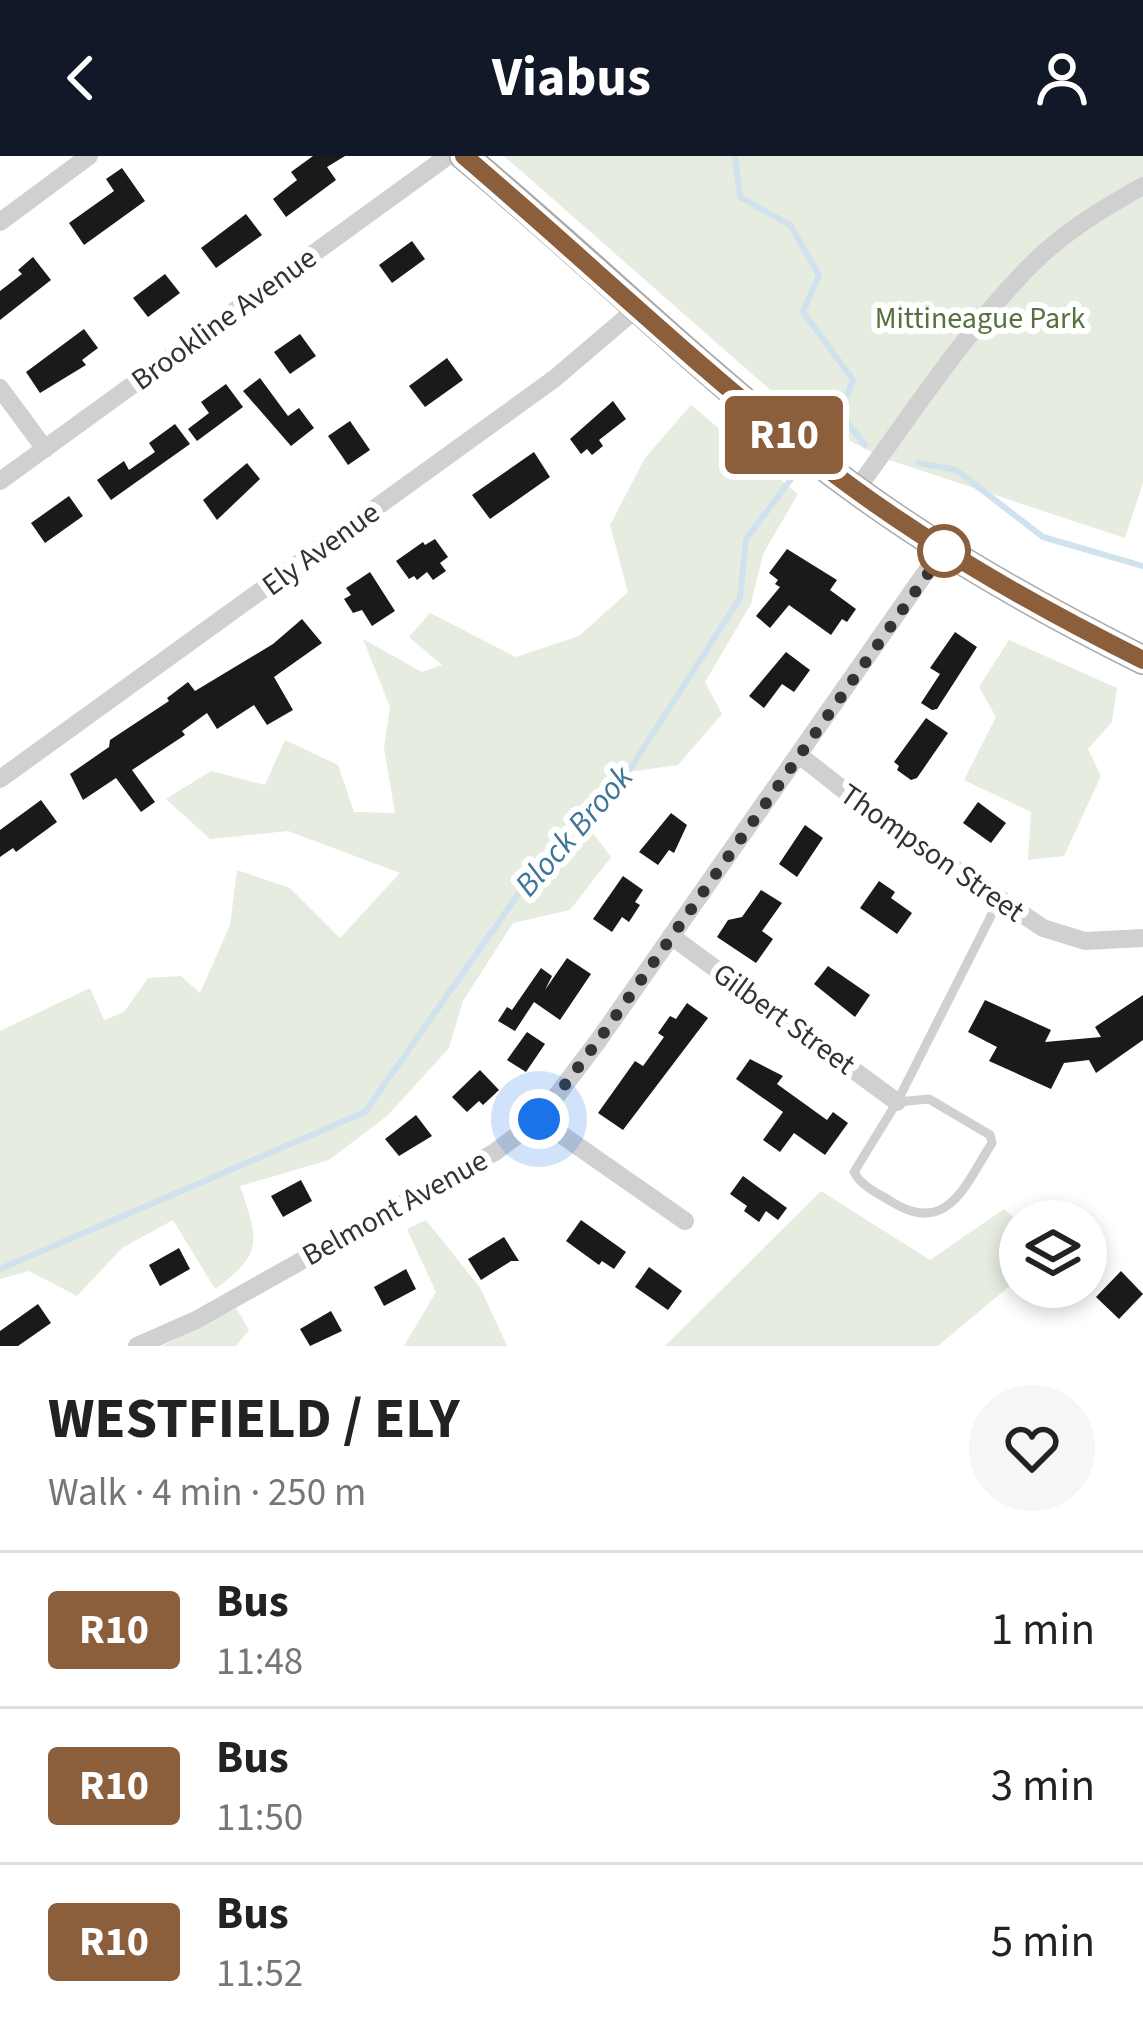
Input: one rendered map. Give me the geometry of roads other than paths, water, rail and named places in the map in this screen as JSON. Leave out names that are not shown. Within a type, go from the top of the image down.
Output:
[{"type":"main road","points":[[464,156],[635,310],[856,490],[942,549],[1143,660]]},
{"type":"street","points":[[0,222],[88,156]]},
{"type":"street","name":"Brookline Avenue","points":[[0,481],[448,156]]},
{"type":"street","points":[[856,490],[1029,266],[1088,216],[1143,186]]},
{"type":"street","name":"Ely Avenue","points":[[0,779],[554,380],[635,310]]},
{"type":"street","points":[[0,388],[45,448]]},
{"type":"street","name":"Belmont Avenue","points":[[137,1346],[196,1320],[495,1152],[539,1119],[942,549]]},
{"type":"street","name":"Thompson Street","points":[[799,755],[851,798],[1042,928],[1098,942],[1143,938]]},
{"type":"street","name":"Gilbert Street","points":[[671,936],[897,1102]]},
{"type":"street","points":[[539,1119],[685,1221]]},
{"type":"lane","points":[[897,1102],[929,1099],[990,1135],[992,1142],[952,1205],[920,1215],[908,1211],[859,1181],[854,1172],[897,1102],[999,900]]},
{"type":"waterway","name":"Block Brook","points":[[735,156],[740,197],[790,225],[819,275],[803,312],[853,380],[840,414],[815,447]]},
{"type":"waterway","points":[[841,415],[865,445]]},
{"type":"waterway","name":"Block Brook","points":[[0,1269],[365,1112],[548,852],[616,791],[740,598],[746,539],[803,463]]},
{"type":"waterway","points":[[919,463],[956,470],[1043,537],[1143,566]]},
{"type":"park label","name":"Mittineague Park","points":[[980,318]]}]
